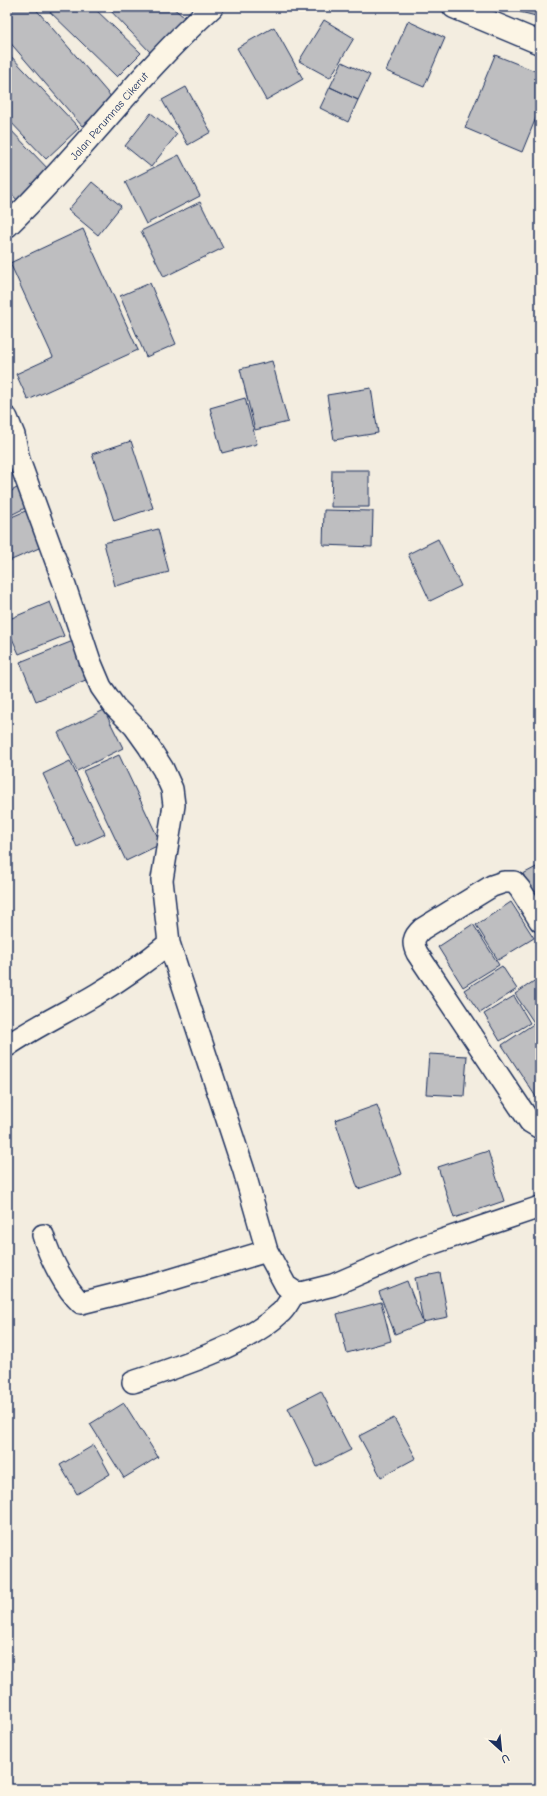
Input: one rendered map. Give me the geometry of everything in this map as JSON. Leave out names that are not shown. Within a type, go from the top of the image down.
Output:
[{"type":"street","name":"Jalan Perumnas Cikerut","points":[[7,226],[41,194],[178,38],[212,7]]},
{"type":"street","points":[[454,7],[540,43]]},
{"type":"street","points":[[7,418],[14,435],[19,460],[65,586],[90,661],[101,687],[115,707],[134,726],[149,747],[164,769],[172,789],[174,805],[162,880],[169,943],[244,1171],[267,1251],[286,1286],[295,1292],[312,1291],[333,1285],[419,1248],[540,1207]]},
{"type":"street","points":[[540,921],[514,882],[504,882],[492,886],[422,929],[416,934],[413,941],[417,953],[530,1122],[540,1128]]},
{"type":"street","points":[[7,1046],[29,1031],[120,980],[169,943]]},
{"type":"street","points":[[43,1235],[46,1248],[74,1296],[81,1302],[158,1284],[267,1251]]},
{"type":"street","points":[[133,1382],[208,1355],[253,1333],[280,1314],[295,1292]]},
{"type":"building","points":[[14,7],[34,7],[113,99],[82,126],[7,39],[7,13]]},
{"type":"building","points":[[45,7],[93,7],[141,53],[117,77]]},
{"type":"building","points":[[107,7],[172,7],[184,17],[151,53]]},
{"type":"building","points":[[522,7],[540,7],[540,17],[520,12]]},
{"type":"building","points":[[324,20],[354,38],[330,78],[299,61]]},
{"type":"building","points":[[408,21],[445,38],[424,87],[386,71]]},
{"type":"building","points":[[274,27],[303,79],[266,100],[237,48]]},
{"type":"building","points":[[7,52],[79,128],[46,159],[7,118]]},
{"type":"building","points":[[495,55],[540,73],[540,108],[522,152],[465,128]]},
{"type":"building","points":[[342,62],[370,75],[358,100],[330,87]]},
{"type":"building","points":[[186,87],[211,132],[188,145],[162,100]]},
{"type":"building","points":[[330,87],[358,100],[348,122],[320,108]]},
{"type":"building","points":[[151,113],[177,134],[151,167],[125,146]]},
{"type":"building","points":[[7,126],[51,172],[19,202],[7,189]]},
{"type":"building","points":[[179,155],[200,196],[146,224],[125,182]]},
{"type":"building","points":[[92,182],[121,206],[98,235],[68,210]]},
{"type":"building","points":[[200,202],[223,248],[164,277],[141,231]]},
{"type":"building","points":[[83,229],[138,350],[28,400],[16,374],[53,357],[10,263]]},
{"type":"building","points":[[150,283],[176,344],[146,357],[120,296]]},
{"type":"building","points":[[272,361],[288,422],[255,430],[240,369]]},
{"type":"building","points":[[371,388],[378,433],[334,440],[327,395]]},
{"type":"building","points":[[245,398],[257,444],[222,453],[210,408]]},
{"type":"building","points":[[131,441],[153,508],[114,521],[92,454]]},
{"type":"building","points":[[332,470],[369,470],[369,507],[331,507]]},
{"type":"building","points":[[19,487],[29,506],[7,517],[7,493]]},
{"type":"building","points":[[30,509],[46,545],[7,562],[7,519]]},
{"type":"building","points":[[324,510],[373,511],[372,547],[323,545]]},
{"type":"building","points":[[158,529],[169,572],[115,586],[104,543]]},
{"type":"building","points":[[438,539],[461,586],[430,601],[408,554]]},
{"type":"building","points":[[50,602],[64,636],[19,654],[7,627],[7,620]]},
{"type":"building","points":[[73,641],[88,679],[36,701],[20,662]]},
{"type":"building","points":[[104,710],[123,748],[77,771],[58,733]]},
{"type":"building","points":[[119,755],[161,844],[126,861],[83,771]]},
{"type":"building","points":[[70,761],[105,834],[77,847],[43,774]]},
{"type":"building","points":[[540,865],[540,902],[523,874]]},
{"type":"building","points":[[511,902],[534,938],[498,960],[476,925]]},
{"type":"building","points":[[473,924],[499,965],[463,987],[438,947]]},
{"type":"building","points":[[502,966],[517,989],[480,1013],[464,990]]},
{"type":"building","points":[[540,977],[540,1029],[539,1030],[515,994]]},
{"type":"building","points":[[514,996],[530,1023],[500,1041],[484,1014]]},
{"type":"building","points":[[535,1023],[540,1031],[540,1094],[536,1097],[502,1045]]},
{"type":"building","points":[[429,1054],[467,1056],[464,1096],[426,1094]]},
{"type":"building","points":[[377,1105],[402,1174],[358,1189],[335,1120]]},
{"type":"building","points":[[488,1151],[504,1201],[454,1218],[438,1167]]},
{"type":"building","points":[[440,1273],[448,1317],[423,1322],[415,1278]]},
{"type":"building","points":[[407,1281],[423,1323],[395,1334],[379,1292]]},
{"type":"building","points":[[381,1302],[391,1341],[347,1353],[337,1314]]},
{"type":"building","points":[[321,1391],[351,1450],[317,1467],[288,1408]]},
{"type":"building","points":[[124,1403],[158,1457],[124,1478],[90,1424]]},
{"type":"building","points":[[394,1418],[416,1458],[381,1477],[359,1436]]},
{"type":"building","points":[[94,1445],[110,1474],[77,1494],[60,1465]]}]
